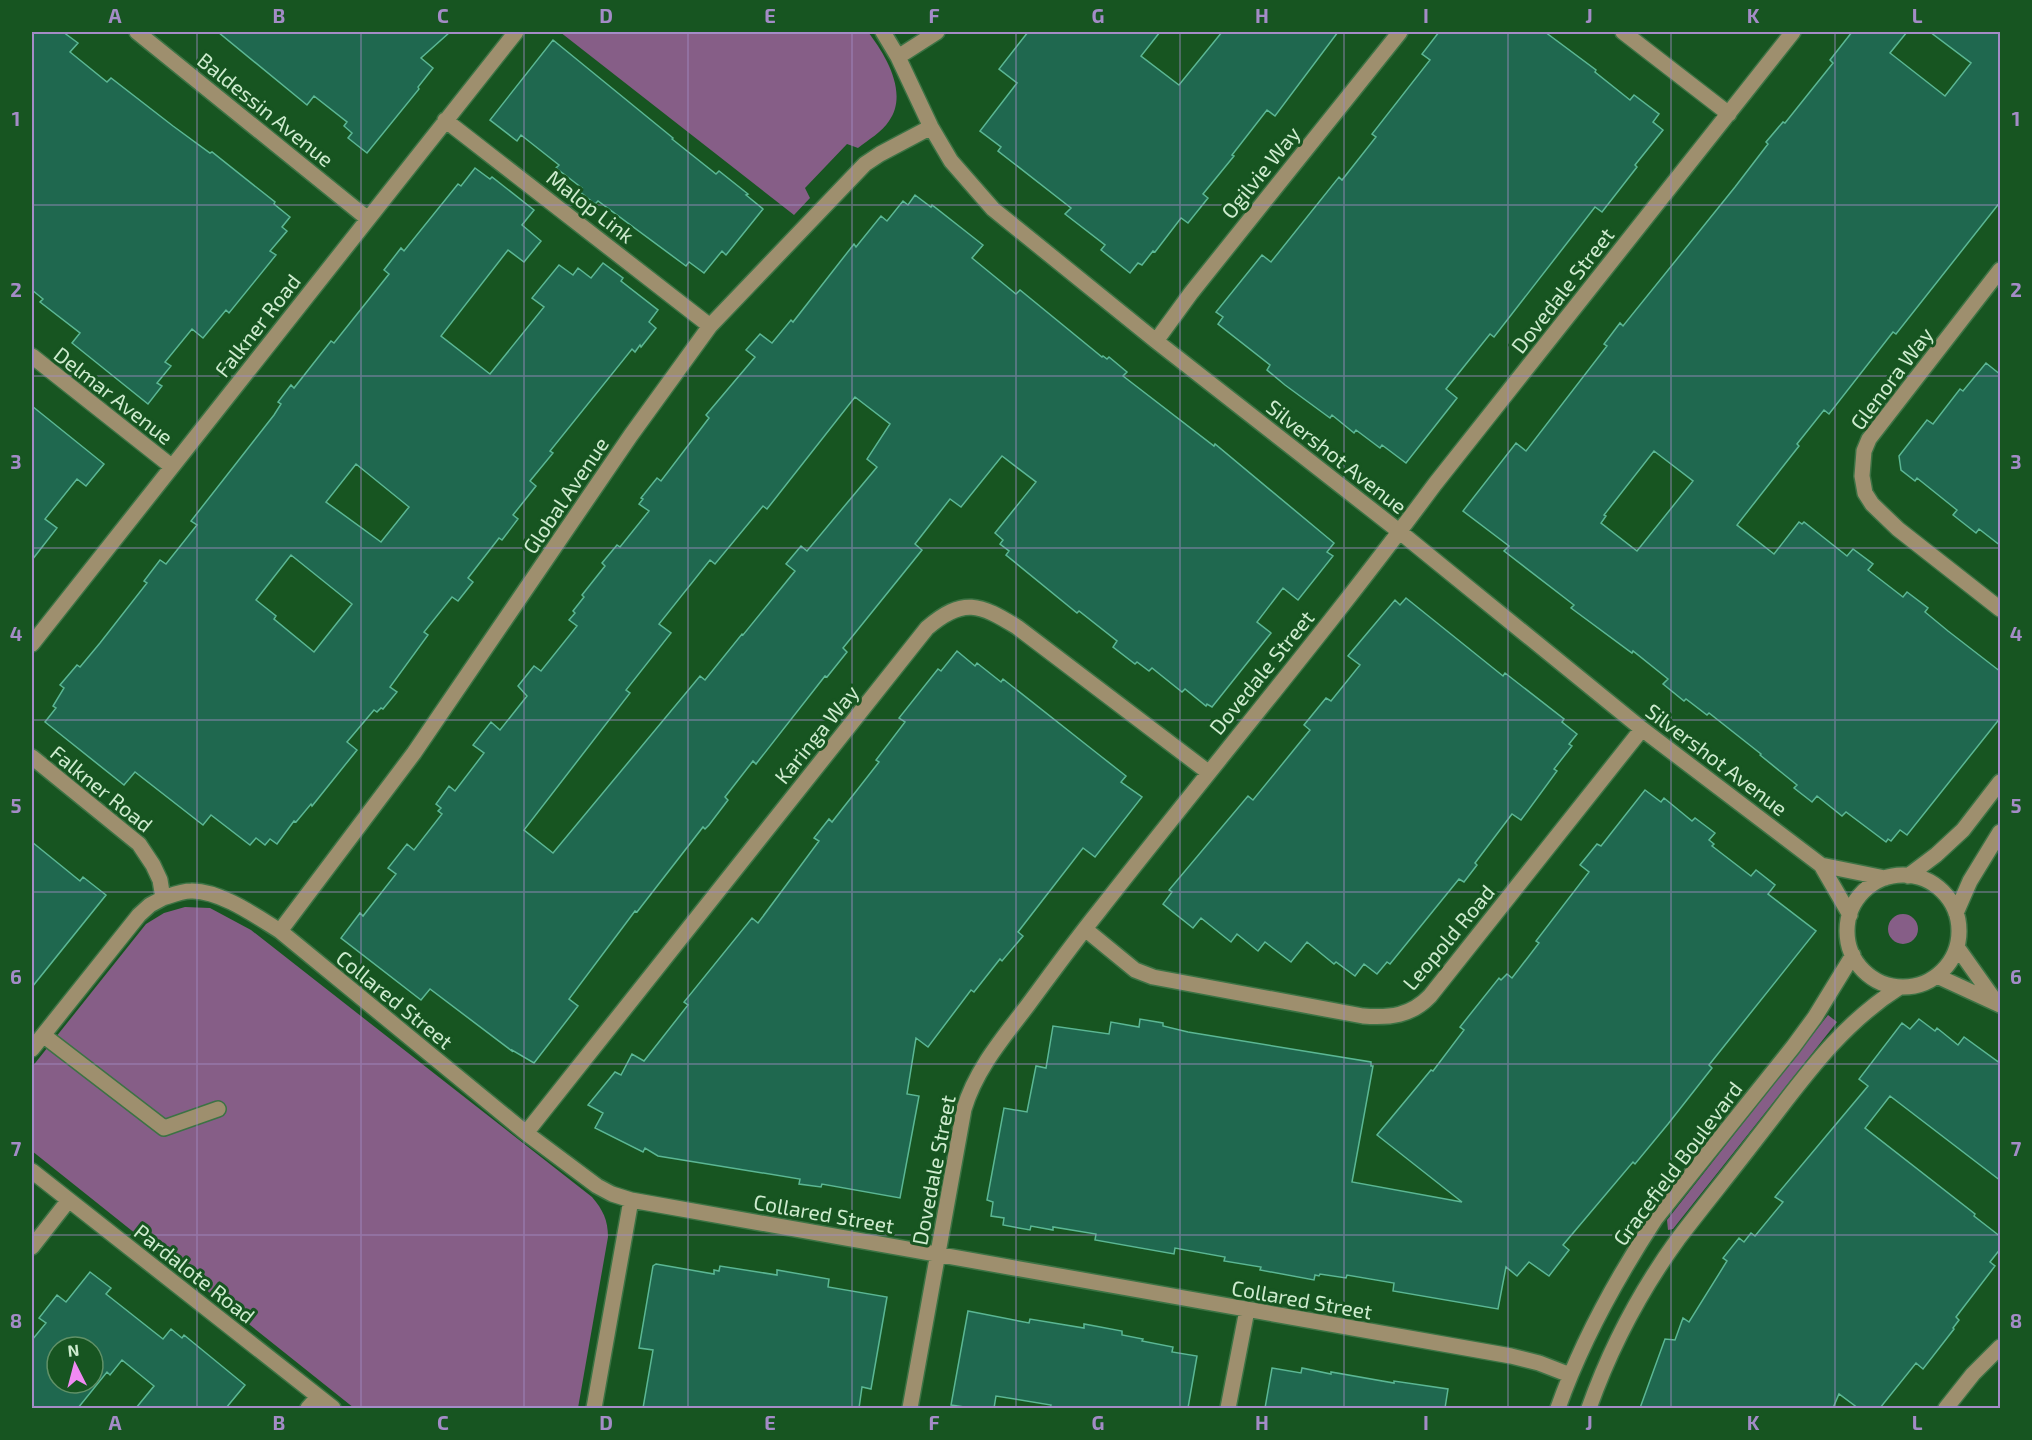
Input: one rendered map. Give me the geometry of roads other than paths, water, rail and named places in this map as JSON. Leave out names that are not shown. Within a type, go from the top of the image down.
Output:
[{"type":"street","name":"Baldessin Avenue","points":[[137,32],[368,219]]},
{"type":"street","name":"Falkner Road","points":[[32,644],[516,32]]},
{"type":"street","name":"Silvershot Avenue","points":[[883,32],[898,57],[931,127],[951,161],[993,209],[1156,341],[1400,532],[1642,729],[1821,865],[1850,915]]},
{"type":"street","points":[[898,57],[937,32]]},
{"type":"street","name":"Ogilvie Way","points":[[1156,341],[1191,293],[1400,32]]},
{"type":"street","points":[[1623,32],[1729,114]]},
{"type":"street","name":"Dovedale Street","points":[[910,1408],[964,1109],[970,1091],[993,1052],[1084,929],[1793,32]]},
{"type":"street","name":"Malop Link","points":[[445,120],[710,326]]},
{"type":"street","name":"Global Avenue","points":[[280,931],[414,753],[631,435],[710,326],[865,164],[931,127]]},
{"type":"street","name":"Glenora Way","points":[[2001,270],[1869,439],[1864,451],[1862,476],[1865,493],[1872,504],[1898,529],[2001,609]]},
{"type":"street","name":"Delmar Avenue","points":[[32,356],[171,466]]},
{"type":"street","name":"Karinga Way","points":[[526,1133],[927,628],[944,615],[958,609],[975,607],[995,613],[1017,627],[1208,772]]},
{"type":"street","name":"Leopold Road","points":[[1084,929],[1134,970],[1152,977],[1363,1016],[1400,1016],[1416,1008],[1430,996],[1642,729]]},
{"type":"street","name":"Falkner Road","points":[[32,757],[139,844],[160,880],[163,897]]},
{"type":"street","points":[[1908,876],[1936,855],[1963,830],[2001,782]]},
{"type":"street","points":[[1956,913],[1970,881],[2001,832]]},
{"type":"street","name":"Silvershot Avenue","points":[[1821,865],[1885,878]]},
{"type":"street","points":[[1918,877],[1938,887],[1952,903],[1956,913],[1959,924],[1957,947],[1953,958],[1937,976],[1925,983],[1900,987],[1870,977],[1860,967],[1848,942],[1847,928],[1857,899],[1869,886],[1885,878],[1918,877]]},
{"type":"street","name":"Collared Street","points":[[163,897],[191,891],[221,897],[280,931],[526,1133],[597,1186],[612,1194],[631,1200],[1511,1356],[1539,1363],[1570,1375]]},
{"type":"street","points":[[32,1049],[139,915],[163,897]]},
{"type":"street","points":[[1957,947],[1998,1004]]},
{"type":"street","name":"Gracefield Boulevard","points":[[1558,1408],[1570,1375],[1602,1305],[1650,1228],[1793,1047],[1815,1017],[1853,955]]},
{"type":"street","points":[[1937,976],[1998,1004]]},
{"type":"street","points":[[1589,1408],[1618,1340],[1677,1241],[1828,1048],[1862,1014],[1900,987]]},
{"type":"street","points":[[43,1035],[164,1128],[218,1109]]},
{"type":"street","name":"Pardalote Road","points":[[32,1171],[313,1402],[333,1408]]},
{"type":"street","points":[[594,1408],[631,1200]]},
{"type":"street","points":[[32,1246],[68,1201]]},
{"type":"street","points":[[1228,1408],[1247,1311]]},
{"type":"street","points":[[1946,1408],[1973,1374],[2001,1347]]}]
